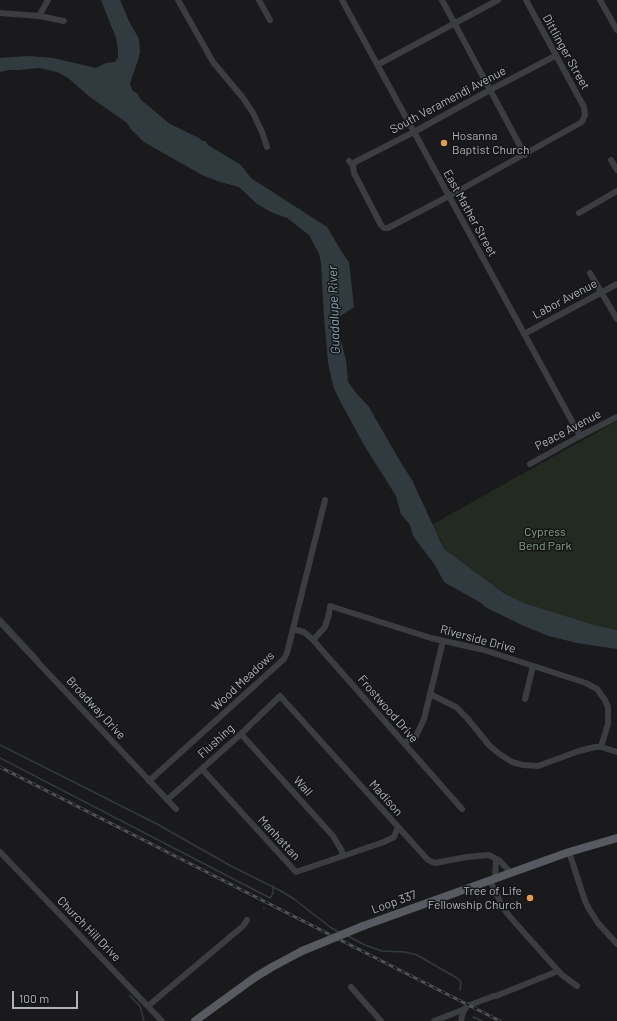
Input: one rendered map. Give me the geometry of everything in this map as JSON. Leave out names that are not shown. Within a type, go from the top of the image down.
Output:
[{"type":"main road","name":"Loop 337","points":[[196,1021],[254,978],[302,951],[363,926],[569,852],[617,838]]},
{"type":"street","points":[[38,16],[48,0]]},
{"type":"street","points":[[258,0],[270,20]]},
{"type":"street","name":"East Mather Street","points":[[342,0],[580,436]]},
{"type":"street","points":[[442,0],[525,155],[448,196]]},
{"type":"street","points":[[378,65],[498,0]]},
{"type":"street","name":"Dittlinger Street","points":[[525,155],[582,122],[585,114],[584,107],[526,0]]},
{"type":"street","points":[[600,0],[615,22],[617,30]]},
{"type":"street","points":[[179,1],[213,62],[253,112],[267,148]]},
{"type":"street","points":[[0,13],[38,16],[64,22]]},
{"type":"street","name":"South Veramendi Avenue","points":[[448,196],[390,228],[385,228],[381,226],[354,173],[351,164],[555,56]]},
{"type":"street","points":[[611,160],[617,170]]},
{"type":"street","points":[[579,213],[617,191]]},
{"type":"street","points":[[590,273],[617,319]]},
{"type":"street","name":"Labor Avenue","points":[[524,334],[617,284]]},
{"type":"street","name":"Peace Avenue","points":[[530,464],[617,416]]},
{"type":"street","name":"Wood Meadows","points":[[149,781],[281,663],[287,653],[325,500]]},
{"type":"street","name":"Riverside Drive","points":[[313,640],[325,627],[330,606],[443,641],[484,650],[586,683],[598,690],[602,695],[609,712],[608,724],[602,747]]},
{"type":"street","name":"Broadway Drive","points":[[0,622],[176,809]]},
{"type":"street","name":"Frostwood Drive","points":[[293,629],[304,632],[313,640],[462,809]]},
{"type":"street","points":[[404,743],[416,736],[424,719],[443,641]]},
{"type":"street","points":[[525,699],[533,666]]},
{"type":"street","points":[[430,694],[456,707],[489,745],[512,762],[523,765],[538,766],[588,748],[602,747],[617,752]]},
{"type":"street","name":"Flushing","points":[[167,800],[241,734],[280,696]]},
{"type":"street","name":"Madison","points":[[280,696],[428,860],[433,863],[438,863],[486,855],[492,856],[497,860]]},
{"type":"street","name":"Wall","points":[[241,734],[333,836],[342,851],[342,856]]},
{"type":"street","name":"Manhattan","points":[[202,769],[296,872],[390,839],[394,837],[398,827]]},
{"type":"street","name":"Church Hill Drive","points":[[0,852],[162,1021]]},
{"type":"street","points":[[569,852],[589,910],[598,923],[617,944]]},
{"type":"street","points":[[511,873],[500,861],[496,861],[493,880],[500,901],[511,918],[558,971],[577,986]]},
{"type":"street","points":[[148,1006],[243,926],[247,920]]},
{"type":"street","points":[[434,1021],[469,1005],[496,996],[558,971]]},
{"type":"street","points":[[352,987],[381,1021]]},
{"type":"street","points":[[462,1021],[470,1009],[495,998],[496,996]]},
{"type":"street","points":[[462,1021],[465,1008]]},
{"type":"green space","name":"Cypress Bend Park","points":[[617,421],[617,630],[594,625],[524,603],[505,594],[444,549],[441,540],[434,530],[433,524]]},
{"type":"water","name":"Guadalupe River","points":[[101,0],[120,0],[139,39],[140,52],[130,83],[132,90],[138,94],[140,99],[170,124],[199,138],[202,141],[205,141],[208,145],[241,165],[251,178],[327,227],[349,262],[354,307],[339,317],[336,324],[338,336],[341,341],[346,360],[348,382],[369,407],[412,480],[444,549],[505,594],[524,603],[594,625],[617,630],[617,649],[577,643],[549,636],[524,626],[485,607],[481,603],[444,582],[435,565],[413,536],[410,525],[401,514],[396,496],[364,445],[333,386],[328,362],[321,263],[319,254],[309,235],[287,218],[271,212],[257,204],[239,187],[202,175],[144,142],[127,123],[90,97],[68,78],[57,72],[39,68],[0,72],[0,58],[27,56],[53,58],[96,68],[106,63],[115,62],[118,57],[116,38]]},
{"type":"waterway","points":[[0,617],[39,659]]},
{"type":"waterway","points":[[0,745],[157,824],[231,866],[281,891],[339,932]]},
{"type":"waterway","points":[[0,758],[270,898],[273,893],[273,886]]},
{"type":"waterway","points":[[348,936],[365,945],[382,951],[405,952],[417,955],[457,978],[461,982],[460,990]]},
{"type":"waterway","points":[[130,996],[140,1006],[144,1021]]},
{"type":"waterway","points":[[473,1017],[482,1021]]},
{"type":"railway","points":[[0,767],[500,1021]]},
{"type":"place","name":"Hosanna Baptist Church","points":[[444,143]]},
{"type":"place","name":"Tree of Life Fellowship Church","points":[[530,898]]}]
